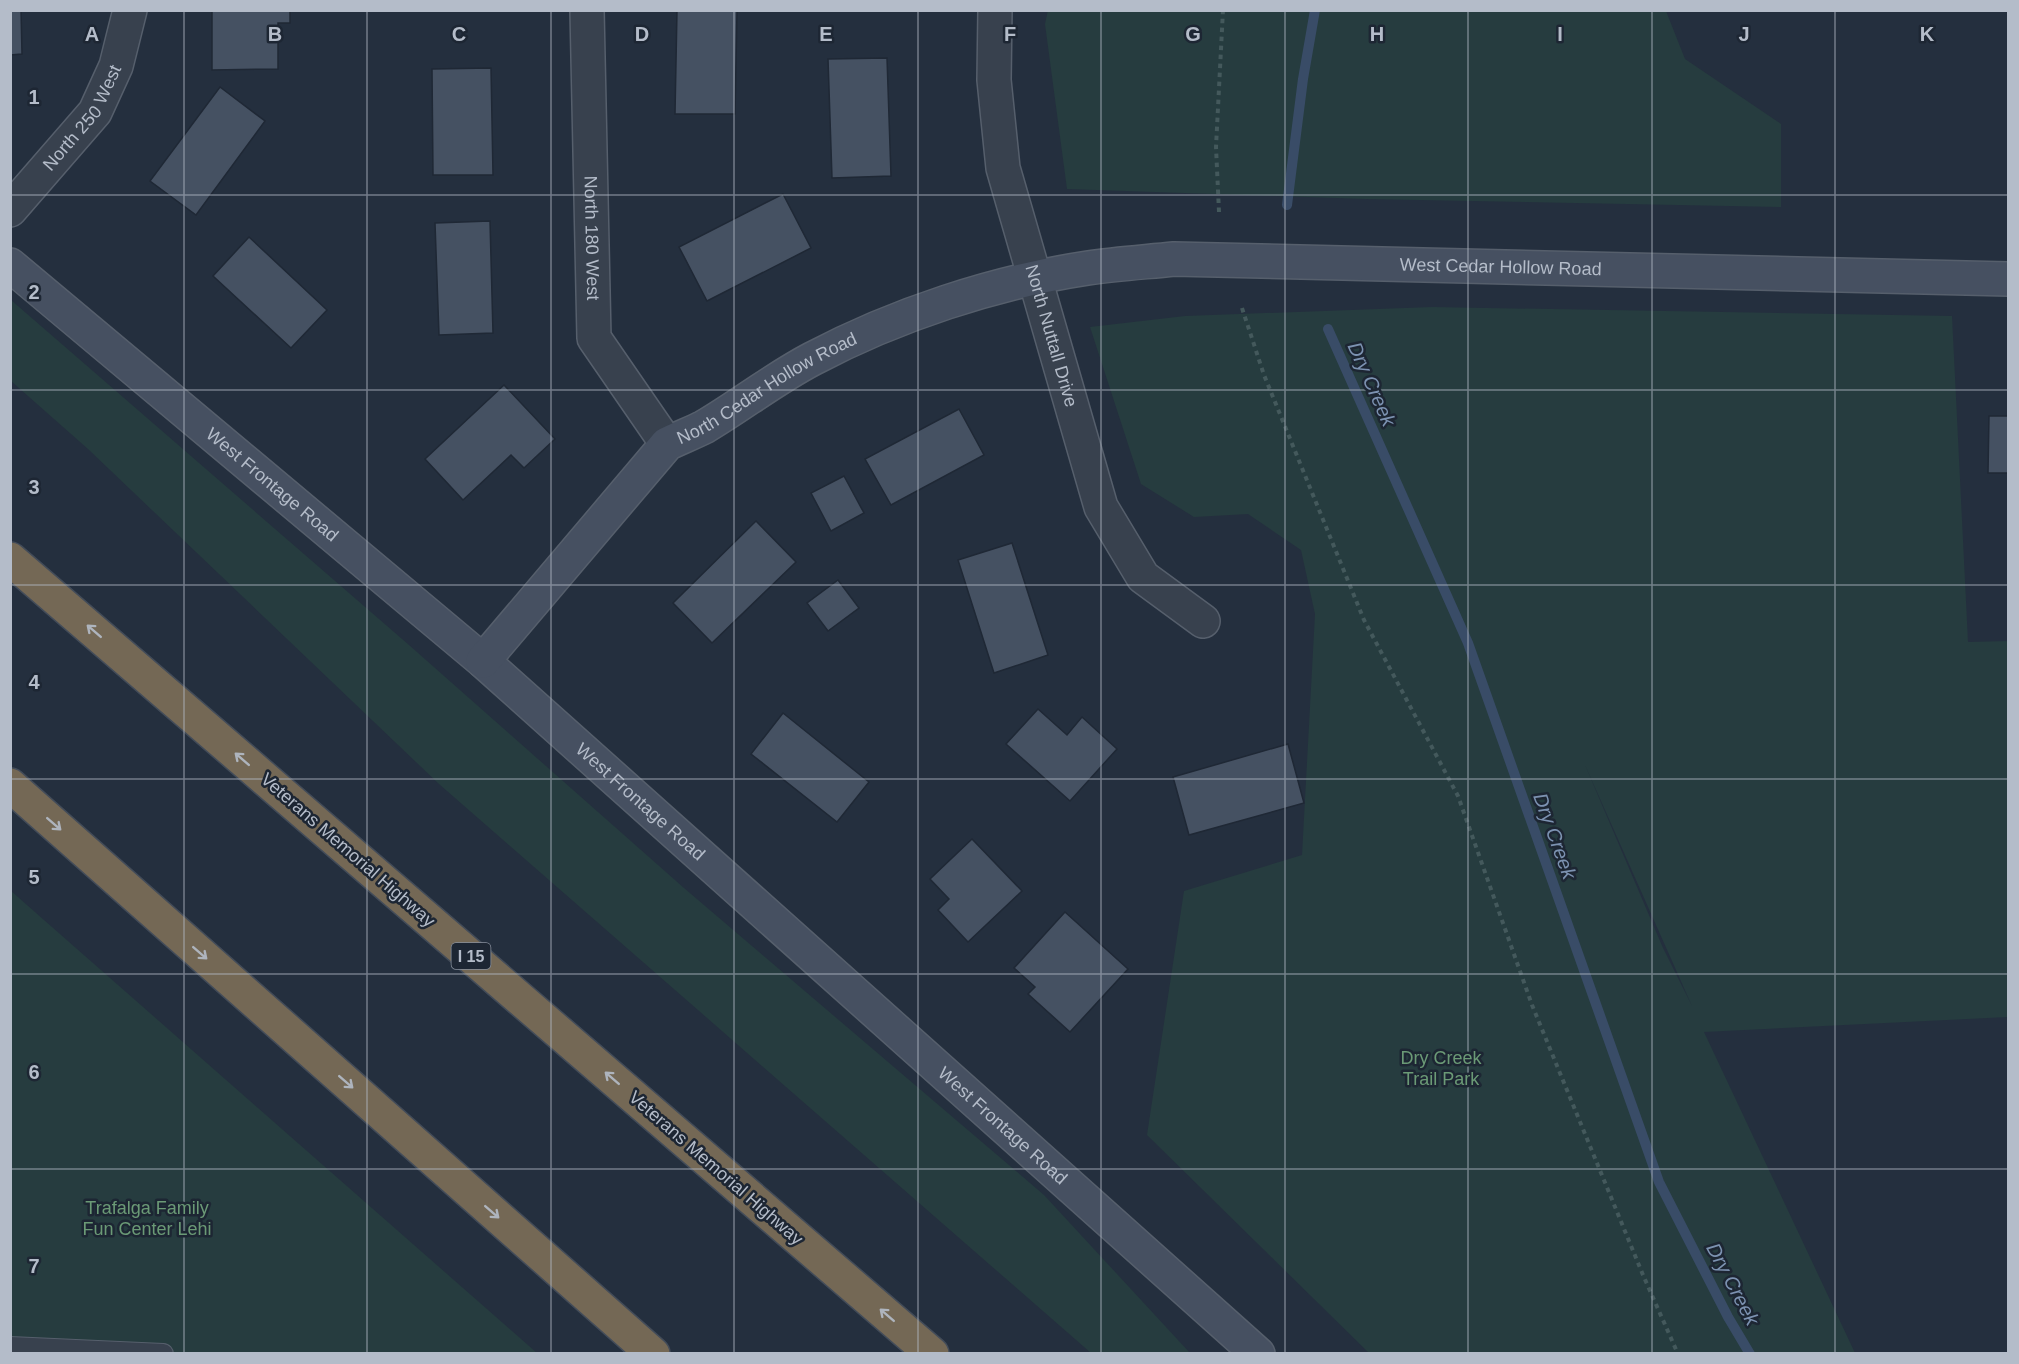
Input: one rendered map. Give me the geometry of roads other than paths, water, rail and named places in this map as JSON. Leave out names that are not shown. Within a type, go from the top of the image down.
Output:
[{"type":"highway","name":"Veterans Memorial Highway","points":[[10,559],[932,1353]]},
{"type":"highway","points":[[10,785],[653,1353]]},
{"type":"street","name":"North 250 West","points":[[10,210],[95,112],[116,66],[130,10]]},
{"type":"street","name":"North 180 West","points":[[587,10],[594,338],[667,444]]},
{"type":"street","name":"North Nuttall Drive","points":[[995,10],[994,80],[1003,168],[1101,507],[1143,577],[1203,621]]},
{"type":"street","name":"West Cedar Hollow Road","points":[[1034,279],[1089,268],[1174,260],[2008,279]]},
{"type":"street","name":"West Frontage Road","points":[[10,265],[483,662],[1258,1353]]},
{"type":"street","name":"North Cedar Hollow Road","points":[[483,662],[667,444],[703,427],[812,358],[883,327],[960,298],[1034,279]]},
{"type":"lane","points":[[10,1347],[163,1353]]},
{"type":"waterway","name":"Dry Creek","points":[[1287,205],[1303,79],[1315,10]]},
{"type":"waterway","name":"Dry Creek","points":[[1328,329],[1468,643],[1659,1182],[1728,1317],[1750,1354]]},
{"type":"park label","name":"Dry Creek Trail Park","points":[[1441,1068]]},
{"type":"park label","name":"Trafalga Family Fun Center Lehi","points":[[147,1218]]}]
